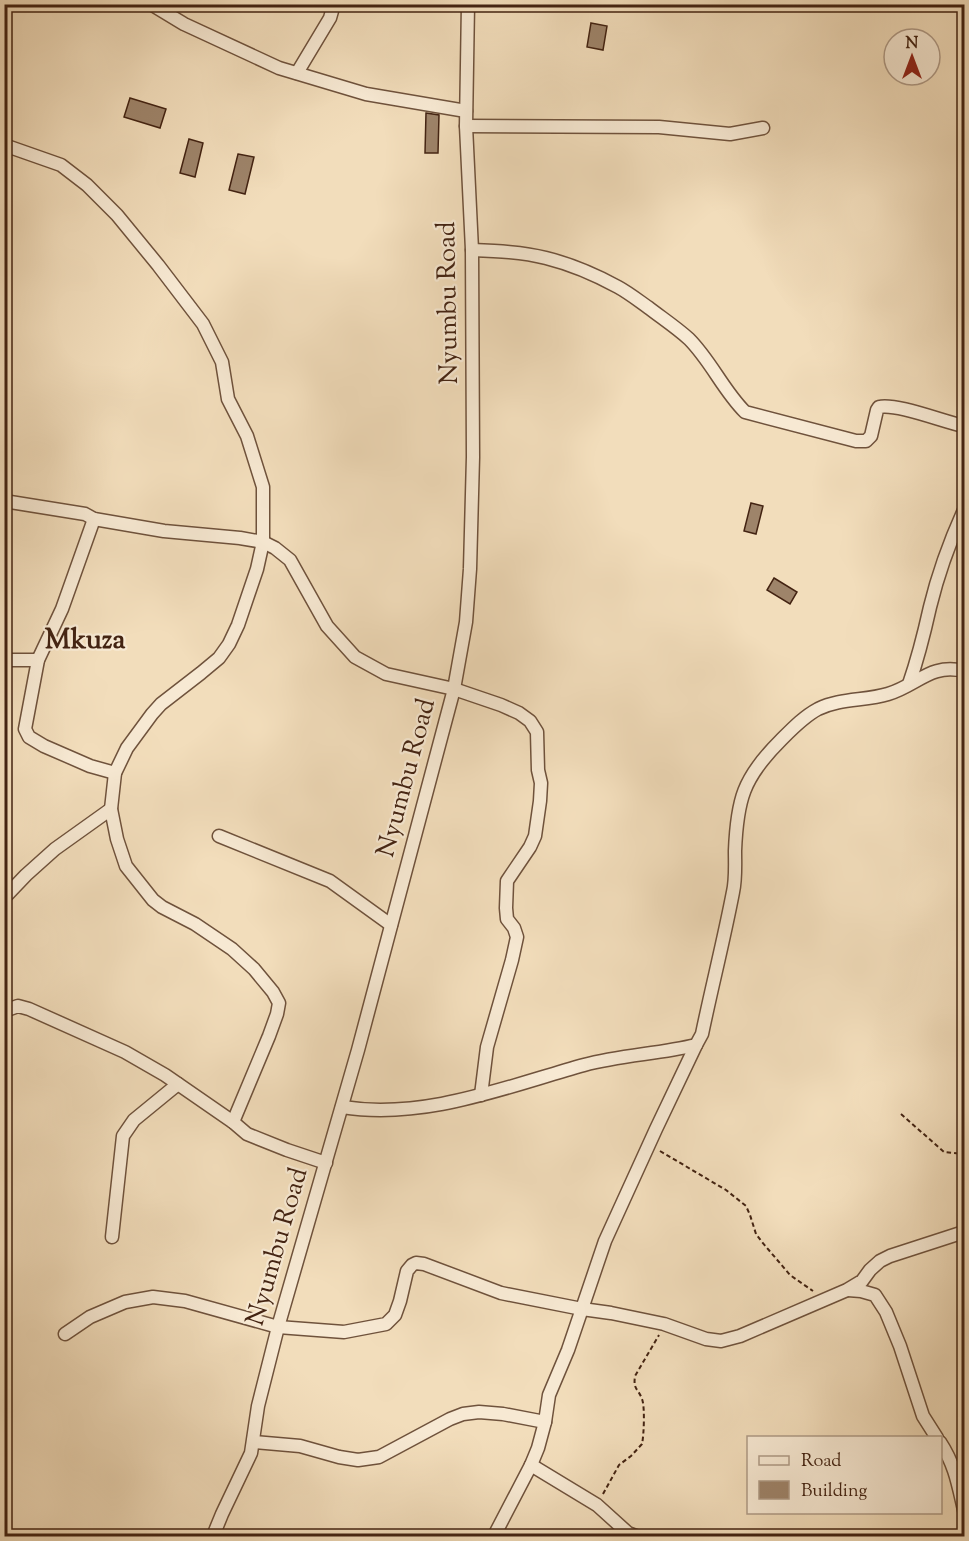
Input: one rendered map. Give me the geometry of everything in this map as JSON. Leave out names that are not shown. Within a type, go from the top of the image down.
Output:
[{"type":"street","points":[[151,4],[184,24],[279,68],[366,94],[466,111]]},
{"type":"street","points":[[297,73],[330,18],[334,4]]},
{"type":"street","name":"Nyumbu Road","points":[[213,1536],[252,1453],[258,1406],[278,1328],[342,1107],[454,689],[466,622],[473,457],[472,250],[466,126],[468,4]]},
{"type":"street","points":[[466,126],[659,127],[730,134],[764,128]]},
{"type":"street","points":[[4,145],[61,165],[87,185],[117,215],[203,324],[222,362],[228,399],[247,436],[263,487],[263,542],[257,569],[238,625],[219,658],[161,704],[127,748],[114,773],[111,809],[117,839],[126,866],[153,900],[232,949],[254,969],[279,1003],[269,1036],[233,1122]]},
{"type":"street","points":[[472,250],[512,252],[545,258],[593,275],[619,288],[664,319],[688,339],[745,412],[856,441],[866,441],[871,436],[877,410],[882,406],[898,408],[964,426]]},
{"type":"street","points":[[4,501],[85,514],[94,519],[164,531],[263,542],[290,560],[327,626],[355,657],[386,674],[454,689],[510,709],[530,721],[537,732],[540,801],[535,836],[507,881],[507,919],[517,937],[516,946],[487,1047],[482,1095]]},
{"type":"street","points":[[909,684],[923,642],[939,574],[964,510]]},
{"type":"street","points":[[94,519],[62,609],[38,660],[25,729],[29,736],[69,757],[114,773]]},
{"type":"street","points":[[4,660],[38,660]]},
{"type":"street","points":[[494,1536],[531,1465],[545,1422],[549,1395],[568,1350],[605,1241],[702,1034],[734,888],[736,826],[744,790],[751,775],[799,722],[817,709],[838,702],[889,694],[935,671],[946,669],[964,671]]},
{"type":"street","points":[[4,898],[55,849],[111,809]]},
{"type":"street","points":[[219,836],[330,881],[391,925]]},
{"type":"street","points":[[4,1013],[18,1006],[29,1009],[125,1052],[178,1084],[247,1134],[326,1163]]},
{"type":"street","points":[[342,1107],[363,1110],[410,1109],[482,1095],[610,1059],[696,1045]]},
{"type":"street","points":[[112,1237],[123,1136],[134,1120],[178,1084]]},
{"type":"street","points":[[65,1335],[90,1317],[125,1302],[153,1297],[185,1301],[278,1328],[344,1332],[386,1324],[395,1315],[407,1271],[416,1263],[501,1293],[664,1324],[706,1339],[721,1341],[740,1336],[847,1290],[862,1281],[880,1261],[890,1256],[964,1232]]},
{"type":"street","points":[[847,1290],[861,1290],[874,1295],[886,1312],[923,1416],[936,1436]]},
{"type":"street","points":[[254,1442],[300,1446],[358,1460],[379,1457],[463,1414],[479,1412],[545,1422]]},
{"type":"street","points":[[942,1446],[952,1464],[964,1510]]},
{"type":"street","points":[[531,1465],[597,1505],[628,1533],[636,1536]]},
{"type":"path","points":[[901,1114],[944,1152],[964,1154]]},
{"type":"path","points":[[649,1145],[726,1190],[746,1206],[756,1234],[780,1264],[790,1275],[825,1299]]},
{"type":"path","points":[[597,1505],[619,1465],[642,1444],[643,1401],[634,1387],[635,1376],[664,1324]]},
{"type":"building","points":[[591,23],[607,26],[603,50],[587,47]]},
{"type":"building","points":[[130,98],[166,109],[160,128],[124,117]]},
{"type":"building","points":[[426,113],[439,115],[438,153],[425,153]]},
{"type":"building","points":[[189,139],[203,143],[195,177],[180,173]]},
{"type":"building","points":[[238,154],[254,157],[245,194],[229,190]]},
{"type":"building","points":[[751,503],[763,506],[756,534],[744,531]]},
{"type":"building","points":[[774,578],[797,592],[790,604],[767,590]]},
{"type":"district","name":"Mkuza","points":[[85,641]]}]
